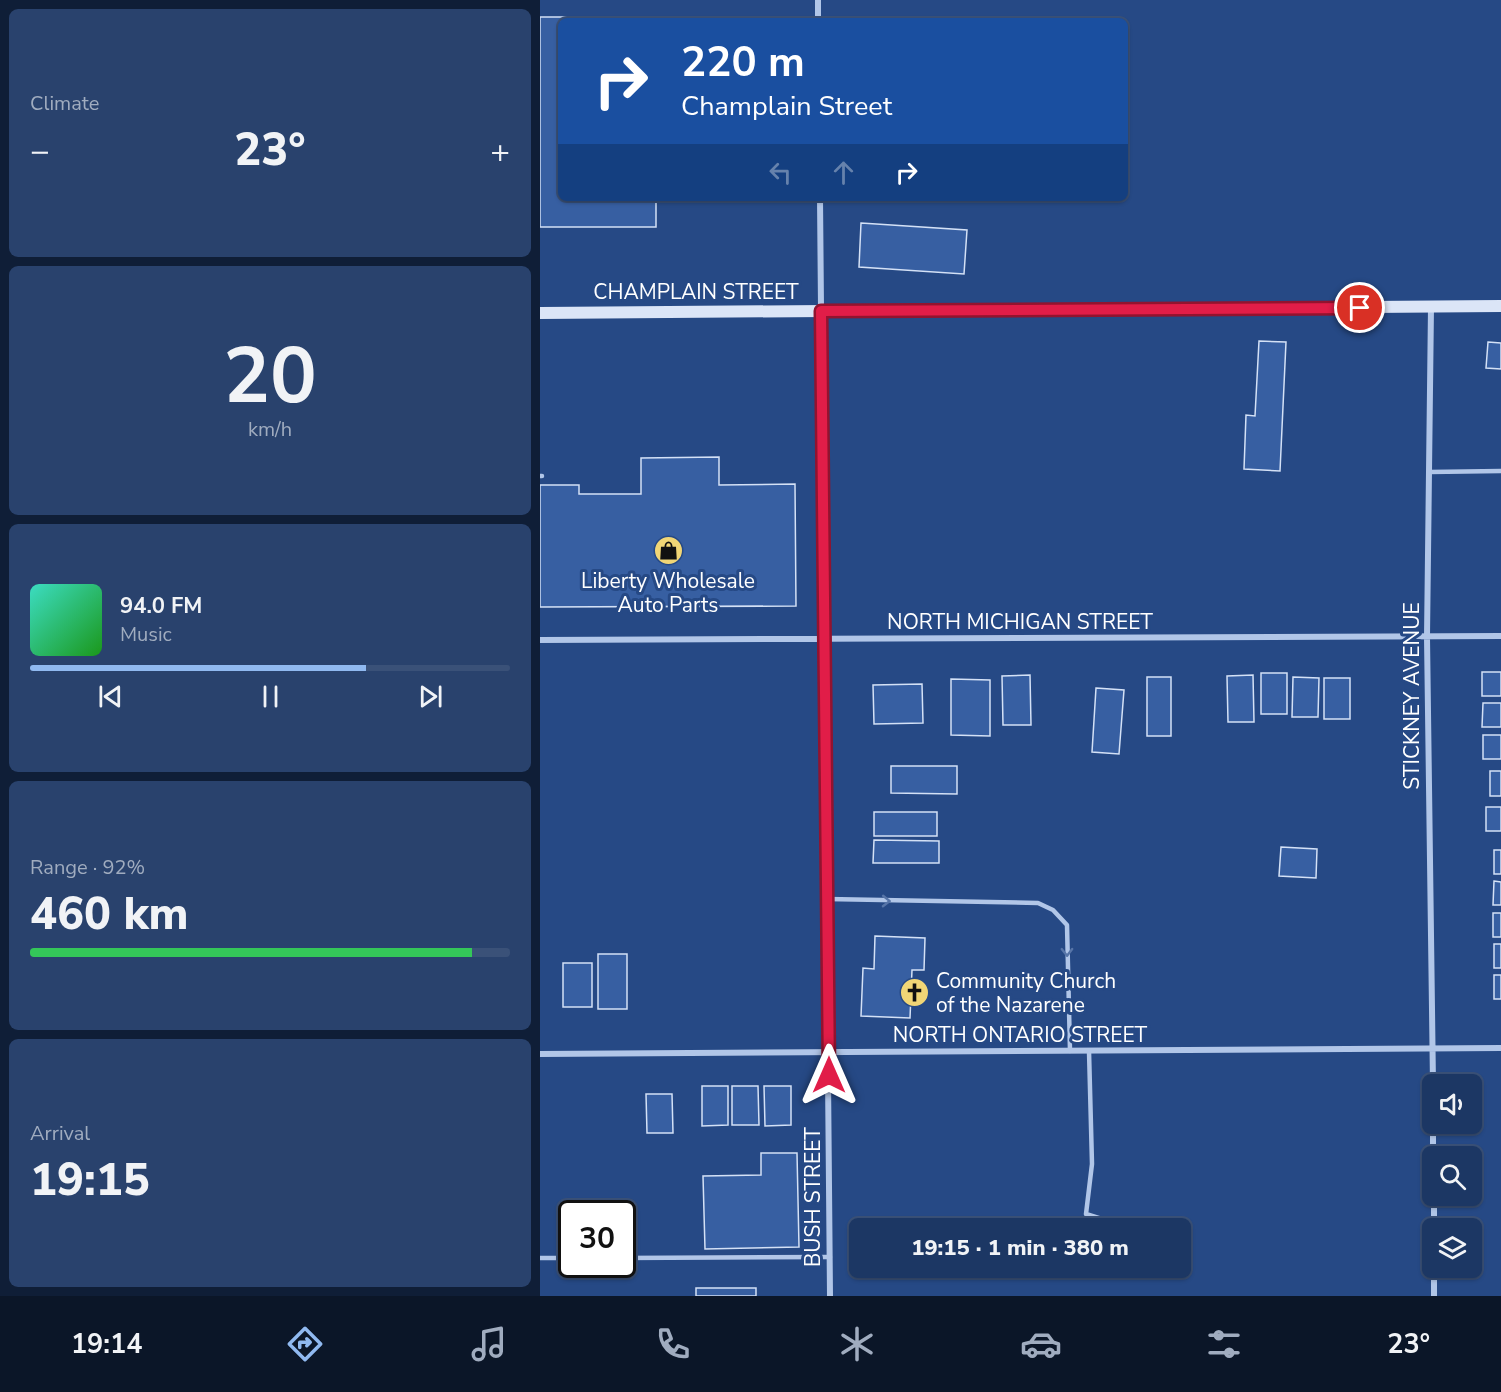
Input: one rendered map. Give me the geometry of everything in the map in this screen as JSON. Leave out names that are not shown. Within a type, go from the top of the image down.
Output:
[{"type":"main road","name":"CHAMPLAIN STREET","points":[[540,313],[1501,306]]},
{"type":"street","points":[[818,0],[818,18]]},
{"type":"street","name":"BUSH STREET","points":[[820,201],[830,1296]]},
{"type":"street","name":"STICKNEY AVENUE","points":[[1431,308],[1428,637],[1433,1074]]},
{"type":"street","name":"NORTH MICHIGAN STREET","points":[[540,640],[1501,636]]},
{"type":"street","name":"NORTH ONTARIO STREET","points":[[540,1054],[1501,1048]]},
{"type":"street","points":[[1434,1278],[1434,1296]]},
{"type":"lane","points":[[1429,472],[1501,471]]},
{"type":"lane","points":[[827,900],[1038,903],[1053,910],[1067,926],[1070,1051]]},
{"type":"lane","points":[[1089,1051],[1092,1164],[1086,1214],[1099,1218]]},
{"type":"lane","points":[[636,1258],[830,1257]]},
{"type":"lane","points":[[540,1258],[558,1258]]},
{"type":"building","points":[[540,17],[626,17],[558,18],[558,201],[656,201],[656,227],[540,227]]},
{"type":"building","points":[[861,223],[967,230],[964,274],[859,267]]},
{"type":"building","points":[[1259,341],[1286,342],[1280,471],[1244,469],[1246,415],[1255,416]]},
{"type":"building","points":[[1488,342],[1501,343],[1501,369],[1486,368]]},
{"type":"building","name":"Liberty Wholesale Auto Parts","points":[[719,457],[719,485],[795,484],[796,606],[540,607],[540,485],[579,485],[579,494],[641,494],[641,458]]},
{"type":"building","points":[[1482,672],[1501,672],[1501,696],[1482,696]]},
{"type":"building","points":[[1261,673],[1287,673],[1287,714],[1261,714]]},
{"type":"building","points":[[1030,675],[1031,725],[1003,725],[1002,676]]},
{"type":"building","points":[[1253,675],[1254,722],[1228,722],[1227,676]]},
{"type":"building","points":[[1147,677],[1171,677],[1171,736],[1147,736]]},
{"type":"building","points":[[1293,677],[1319,678],[1318,717],[1292,717]]},
{"type":"building","points":[[1324,678],[1350,678],[1350,719],[1324,719]]},
{"type":"building","points":[[951,679],[990,680],[990,736],[951,735]]},
{"type":"building","points":[[922,684],[923,723],[874,724],[873,685]]},
{"type":"building","points":[[1096,688],[1124,690],[1119,754],[1092,752]]},
{"type":"building","points":[[1483,703],[1501,703],[1501,727],[1482,727]]},
{"type":"building","points":[[1483,735],[1501,735],[1501,759],[1483,759]]},
{"type":"building","points":[[891,766],[957,766],[957,794],[891,793]]},
{"type":"building","points":[[1490,771],[1501,771],[1501,796],[1490,796]]},
{"type":"building","points":[[1486,807],[1501,807],[1501,831],[1486,831]]},
{"type":"building","points":[[874,812],[937,812],[937,836],[874,836]]},
{"type":"building","points":[[874,840],[939,841],[939,863],[873,863]]},
{"type":"building","points":[[1281,847],[1317,849],[1316,878],[1279,876]]},
{"type":"building","points":[[1494,850],[1501,850],[1501,874],[1494,874]]},
{"type":"building","points":[[1494,881],[1501,882],[1501,905],[1493,905]]},
{"type":"building","points":[[1493,913],[1501,913],[1501,937],[1493,937]]},
{"type":"building","points":[[875,936],[925,938],[924,970],[912,970],[910,1018],[861,1016],[863,968],[874,969]]},
{"type":"building","points":[[1494,944],[1501,944],[1501,968],[1494,968]]},
{"type":"building","points":[[598,954],[627,954],[627,1009],[598,1009]]},
{"type":"building","points":[[563,963],[592,963],[592,1007],[563,1007]]},
{"type":"building","points":[[1494,975],[1501,975],[1501,999],[1494,999]]},
{"type":"building","points":[[702,1086],[728,1086],[728,1125],[702,1126]]},
{"type":"building","points":[[732,1086],[758,1086],[759,1125],[732,1125]]},
{"type":"building","points":[[764,1086],[791,1086],[791,1125],[765,1126]]},
{"type":"building","points":[[646,1094],[672,1094],[673,1133],[647,1133]]},
{"type":"building","points":[[761,1153],[797,1153],[799,1247],[705,1249],[703,1176],[761,1175]]},
{"type":"building","points":[[696,1288],[756,1288],[756,1296],[696,1296]]},
{"type":"place","name":"Liberty Wholesale Auto Parts","points":[[668,550]]},
{"type":"place","name":"Community Church of the Nazarene","points":[[915,993]]},
{"type":"route","points":[[829,1075],[821,311],[1360,308]]}]
